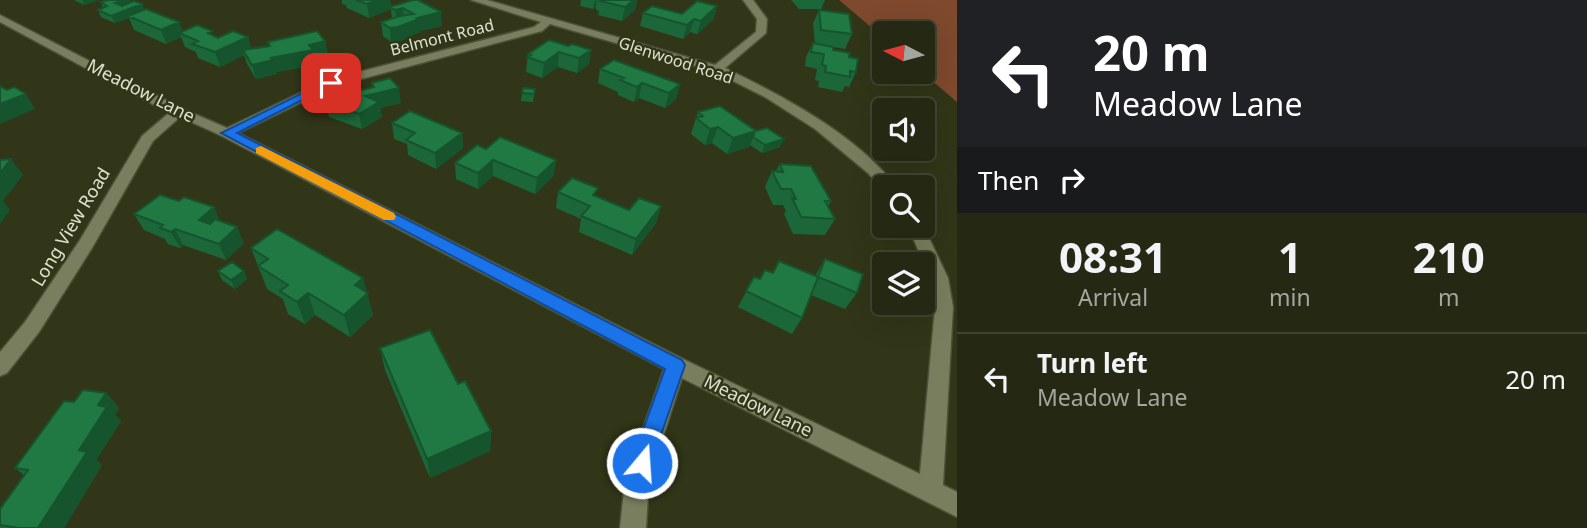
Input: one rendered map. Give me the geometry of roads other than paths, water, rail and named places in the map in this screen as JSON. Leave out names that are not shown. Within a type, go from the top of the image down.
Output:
[{"type":"street","name":"Glenwood Road","points":[[476,0],[717,69],[769,94],[820,126],[876,175]]},
{"type":"street","points":[[717,69],[761,33],[762,19],[748,0]]},
{"type":"street","name":"Meadow Lane","points":[[0,18],[178,113],[227,133],[676,365],[957,505]]},
{"type":"street","name":"Belmont Road","points":[[227,133],[331,83],[538,29],[548,21]]},
{"type":"street","name":"Long View Road","points":[[0,367],[32,327],[79,255],[147,139],[178,113]]},
{"type":"street","points":[[921,238],[939,278],[944,307],[930,492]]},
{"type":"street","points":[[634,528],[637,480],[676,365]]}]
